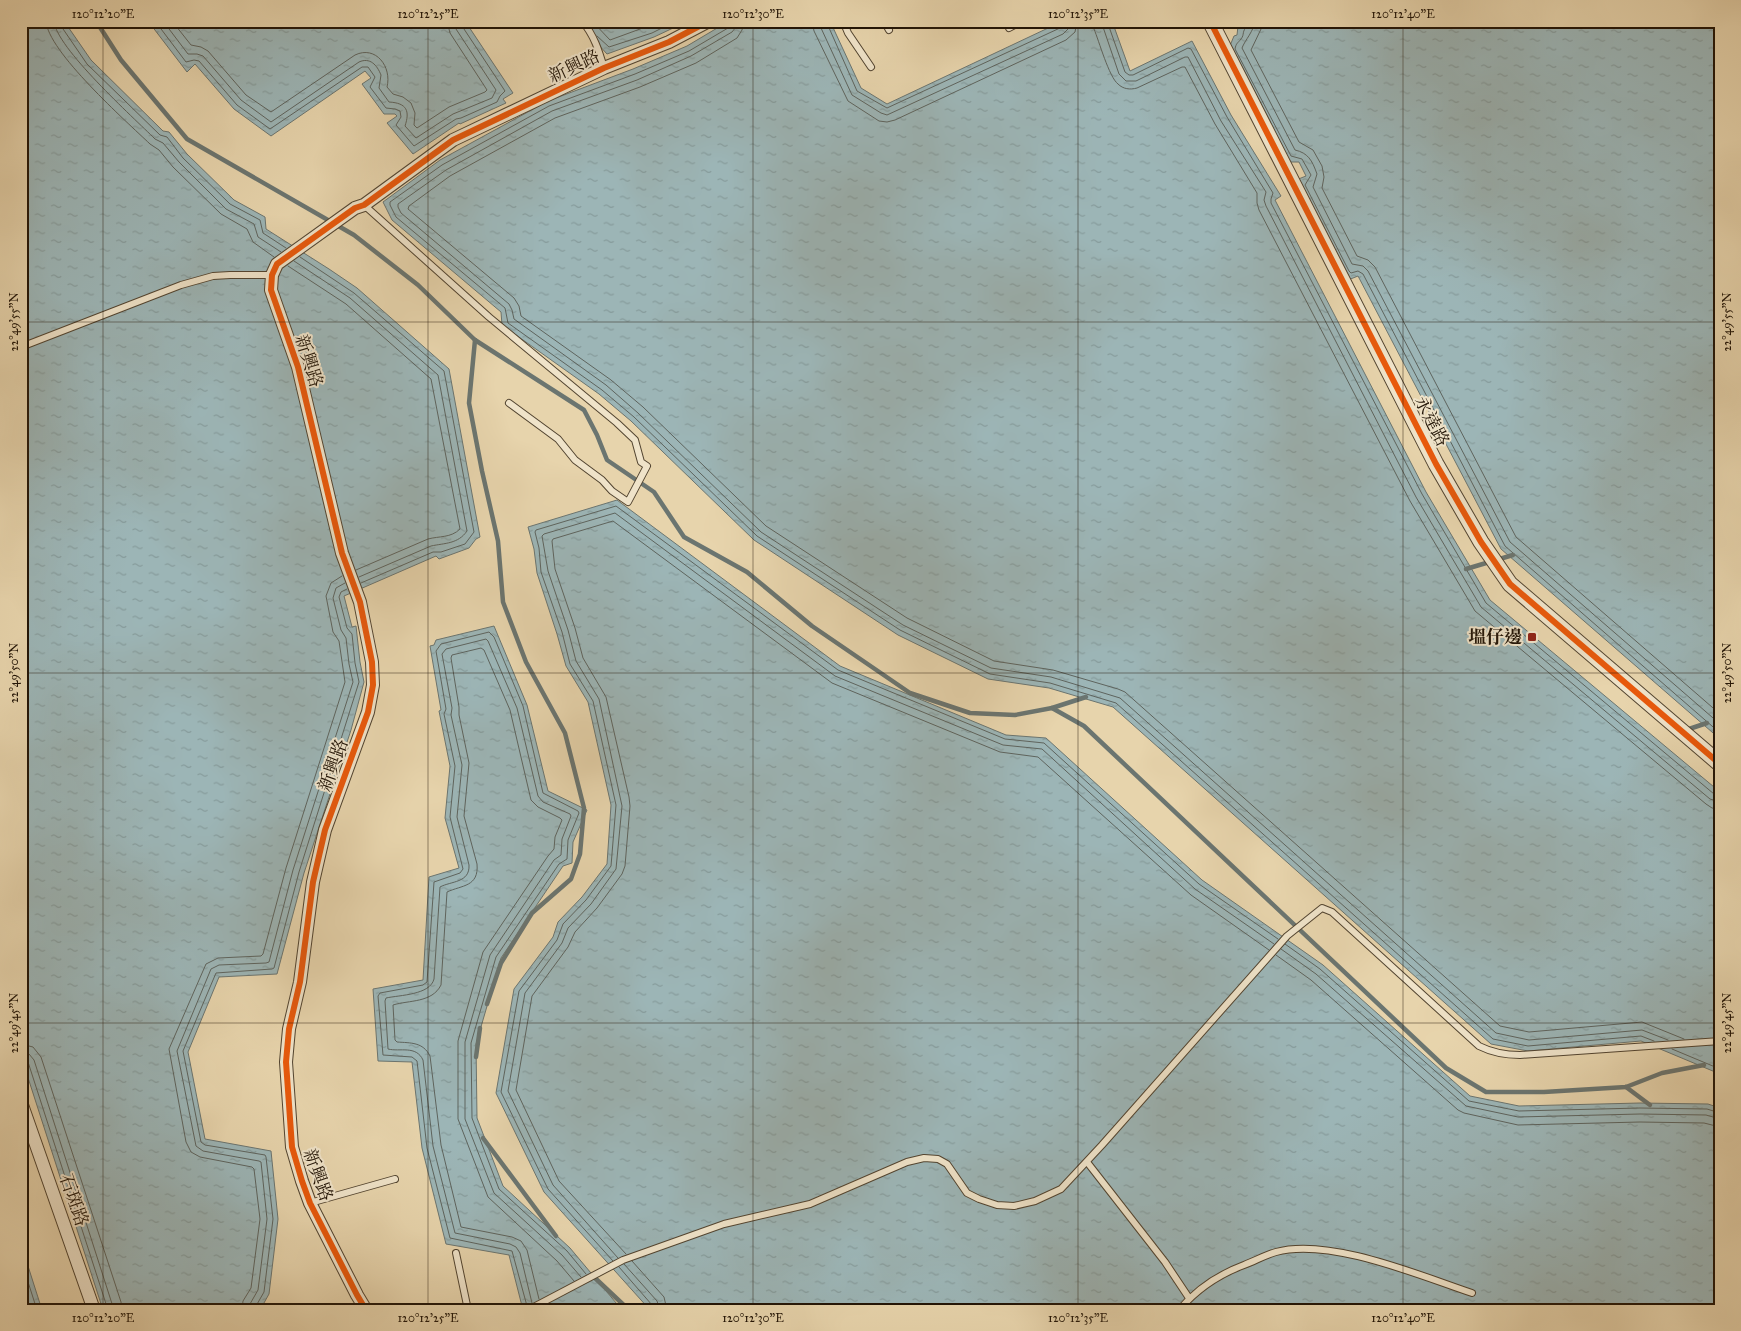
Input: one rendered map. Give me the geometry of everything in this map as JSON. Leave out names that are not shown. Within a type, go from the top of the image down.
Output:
[{"type":"street","name":"新興路","points":[[366,1310],[310,1203],[292,1147],[286,1062],[289,1029],[300,982],[313,882],[325,830],[368,712],[374,685],[372,662],[360,602],[342,552],[298,368],[271,290],[272,274],[277,264],[452,140],[604,68],[670,42],[709,21]]},
{"type":"street","name":"永達路","points":[[1210,21],[1436,464],[1481,542],[1510,584],[1720,764]]},
{"type":"street","name":"石斑路","points":[[21,1102],[94,1310]]},
{"type":"lane","points":[[582,21],[598,46],[604,68]]},
{"type":"lane","points":[[842,21],[871,67]]},
{"type":"lane","points":[[884,21],[888,30]]},
{"type":"lane","points":[[1009,28],[1022,21]]},
{"type":"lane","points":[[359,207],[617,422],[635,440],[641,462],[646,466],[628,502],[575,460],[558,439],[509,402]]},
{"type":"lane","points":[[21,347],[181,285],[213,276],[272,274]]},
{"type":"lane","points":[[528,1310],[623,1260],[724,1224],[810,1204],[906,1162],[924,1158],[938,1159],[947,1164],[967,1193],[997,1205],[1014,1206],[1035,1201],[1060,1189],[1287,936],[1322,908],[1332,912],[1479,1046],[1490,1051],[1505,1055],[1520,1055],[1720,1041]]},
{"type":"lane","points":[[1086,1162],[1165,1262],[1189,1298]]},
{"type":"lane","points":[[310,1203],[395,1179]]},
{"type":"lane","points":[[1179,1310],[1189,1298],[1231,1270],[1277,1252],[1304,1249],[1338,1252],[1374,1260],[1472,1293]]},
{"type":"lane","points":[[456,1253],[468,1310]]},
{"type":"water","points":[[21,21],[64,21],[91,60],[163,131],[169,132],[187,154],[234,200],[265,217],[266,229],[357,288],[449,369],[480,537],[469,548],[439,559],[436,556],[344,596],[352,627],[356,626],[364,682],[351,730],[304,873],[277,974],[219,977],[188,1052],[205,1139],[271,1151],[278,1219],[269,1294],[260,1310],[103,1310],[21,1056]]},
{"type":"water","points":[[148,21],[465,21],[513,93],[503,99],[506,103],[459,123],[413,154],[387,123],[397,116],[395,114],[384,114],[362,84],[371,78],[365,71],[271,136],[234,109],[195,64],[187,72]]},
{"type":"water","points":[[577,21],[688,21],[654,37],[607,54]]},
{"type":"water","points":[[729,21],[830,21],[861,88],[887,104],[1063,21],[1112,21],[1130,71],[1192,41],[1231,115],[1281,196],[1275,200],[1426,492],[1490,600],[1720,792],[1720,1074],[1641,1041],[1528,1051],[1491,1044],[1113,707],[1049,688],[988,679],[898,635],[754,540],[631,421],[599,394],[502,325],[501,312],[392,220],[383,202],[440,160],[548,101],[633,69],[687,46]]},
{"type":"water","points":[[1249,21],[1720,21],[1720,739],[1501,549],[1358,276],[1348,280],[1296,180],[1306,176],[1299,162],[1288,162],[1229,48],[1234,36],[1237,35],[1238,26]]},
{"type":"water","points":[[617,500],[840,666],[1006,735],[1046,738],[1202,880],[1323,965],[1470,1096],[1519,1106],[1640,1103],[1708,1104],[1720,1108],[1720,1310],[650,1310],[544,1192],[496,1093],[514,989],[553,937],[558,922],[582,897],[607,864],[611,805],[588,702],[566,666],[537,573],[534,549],[528,527]]},
{"type":"water","points":[[494,626],[527,705],[548,791],[587,810],[573,842],[572,863],[563,866],[501,958],[476,1044],[477,1118],[503,1186],[570,1248],[622,1310],[523,1310],[509,1255],[446,1244],[422,1148],[412,1062],[378,1061],[373,989],[423,980],[429,877],[459,868],[445,818],[450,766],[439,711],[441,710],[430,646],[434,645],[436,640]]},
{"type":"water","points":[[21,1244],[42,1310],[21,1310]]},
{"type":"waterway","points":[[96,21],[121,60],[187,139],[354,235],[418,285],[475,340],[584,410],[607,460],[654,492],[684,537],[747,572],[812,626],[910,693],[970,713],[1015,715],[1052,708],[1084,726],[1446,1068],[1486,1092],[1544,1092],[1626,1087],[1662,1073],[1704,1065]]},
{"type":"waterway","points":[[475,340],[469,403],[498,541],[503,602],[526,662],[565,733],[584,808],[580,854],[571,879],[532,913],[501,963],[487,1004]]},
{"type":"waterway","points":[[1466,569],[1513,555]]},
{"type":"waterway","points":[[1052,708],[1086,697]]},
{"type":"waterway","points":[[1686,730],[1707,723]]},
{"type":"waterway","points":[[476,1057],[480,1028]]},
{"type":"waterway","points":[[1626,1087],[1650,1105]]},
{"type":"waterway","points":[[483,1138],[556,1236]]},
{"type":"waterway","points":[[595,1278],[629,1310]]},
{"type":"cycle path","points":[[366,1310],[310,1203],[302,1181],[292,1147],[286,1062],[289,1029],[300,982],[313,882],[325,830],[368,712],[373,685],[372,662],[360,602],[342,553],[298,367],[271,290],[272,275],[277,264],[355,208],[364,205],[453,140],[604,68],[669,42],[709,21]]},
{"type":"cycle path","points":[[1210,21],[1436,464],[1481,542],[1510,584],[1720,764]]},
{"type":"place","name":"塭仔邊","points":[[1532,637]]}]
